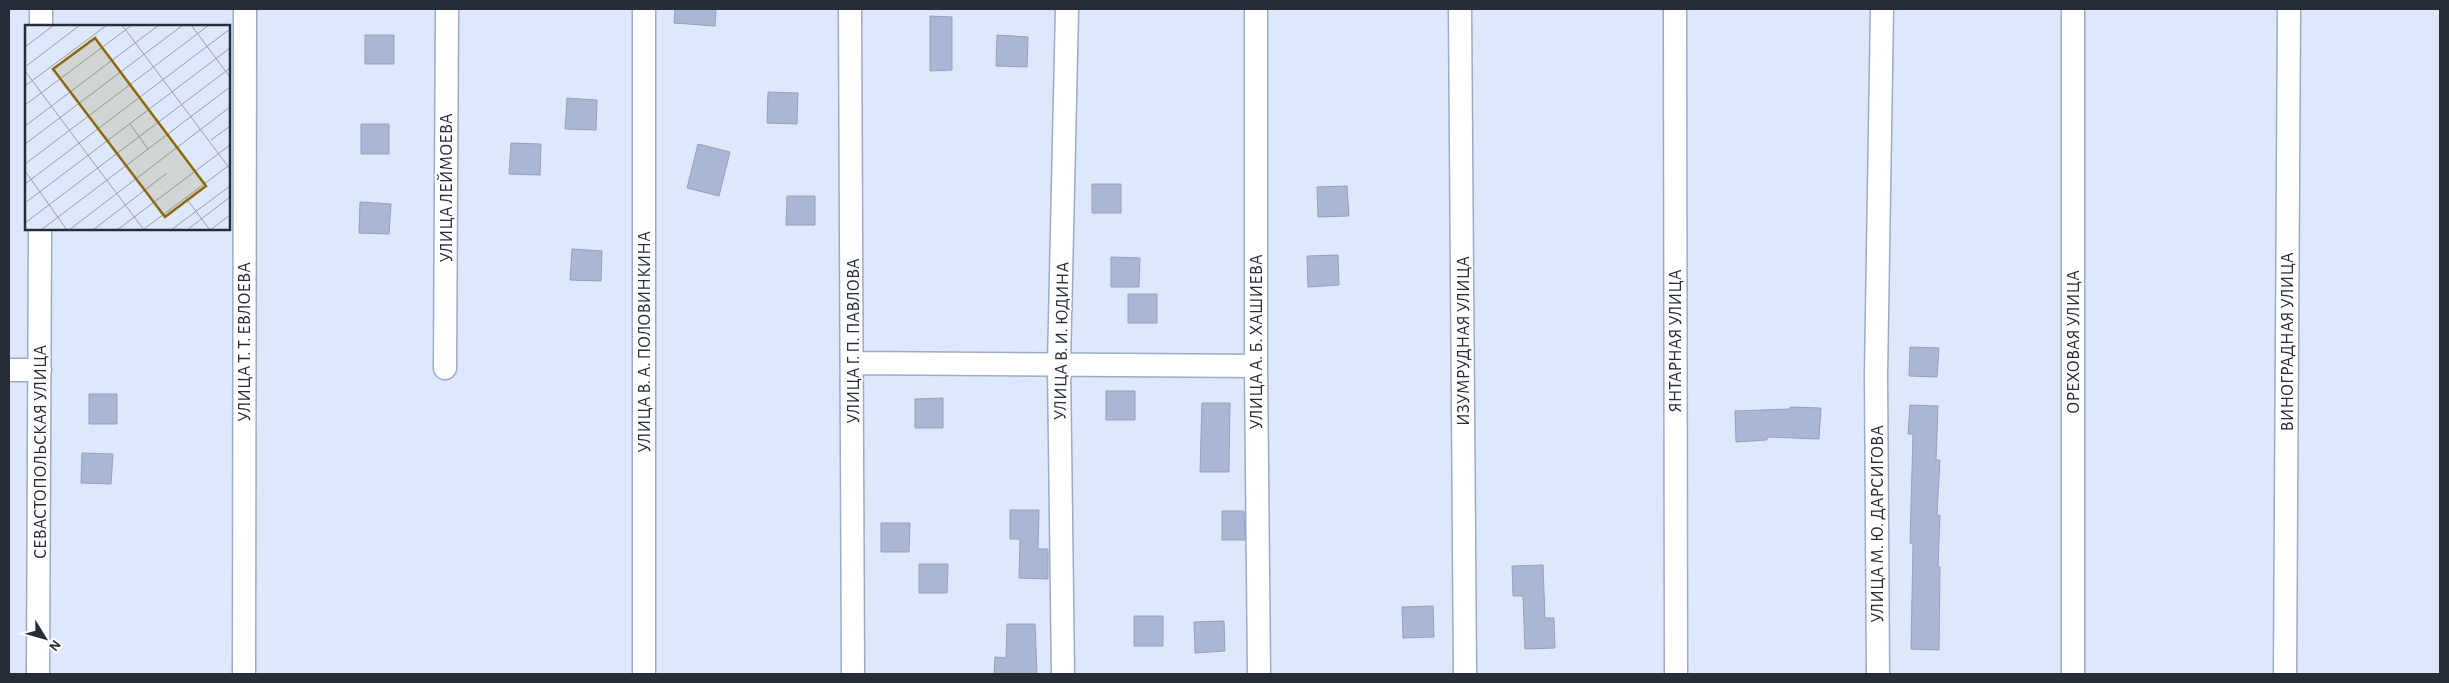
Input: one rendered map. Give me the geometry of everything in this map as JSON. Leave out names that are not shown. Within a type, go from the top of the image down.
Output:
[{"type":"street","points":[[41,9],[41,25]]},
{"type":"street","name":"УЛИЦА Т. Т. ЕВЛОЕВА","points":[[244,674],[245,9]]},
{"type":"street","name":"УЛИЦА ЛЕЙМОЕВА","points":[[445,368],[447,9]]},
{"type":"street","name":"УЛИЦА В. А. ПОЛОВИНКИНА","points":[[644,9],[644,674]]},
{"type":"street","name":"УЛИЦА Г. П. ПАВЛОВА","points":[[850,9],[853,674]]},
{"type":"street","name":"УЛИЦА В. И. ЮДИНА","points":[[1063,674],[1059,365],[1067,9]]},
{"type":"street","name":"УЛИЦА А. Б. ХАШИЕВА","points":[[1256,9],[1256,366],[1259,674]]},
{"type":"street","name":"ИЗУМРУДНАЯ УЛИЦА","points":[[1460,9],[1465,674]]},
{"type":"street","name":"ЯНТАРНАЯ УЛИЦА","points":[[1675,9],[1676,674]]},
{"type":"street","name":"УЛИЦА М. Ю. ДАРСИГОВА","points":[[1878,674],[1876,374],[1882,9]]},
{"type":"street","name":"ОРЕХОВАЯ УЛИЦА","points":[[2072,674],[2073,9]]},
{"type":"street","name":"ВИНОГРАДНАЯ УЛИЦА","points":[[2285,674],[2289,9]]},
{"type":"street","name":"СЕВАСТОПОЛЬСКАЯ УЛИЦА","points":[[38,674],[40,230]]},
{"type":"street","points":[[853,363],[1256,366]]},
{"type":"street","points":[[9,370],[40,370]]},
{"type":"building","points":[[675,9],[716,9],[715,26],[674,23]]},
{"type":"building","points":[[930,16],[952,17],[952,70],[930,71]]},
{"type":"building","points":[[365,35],[394,35],[394,64],[365,64]]},
{"type":"building","points":[[997,35],[1028,37],[1027,67],[996,66]]},
{"type":"building","points":[[768,92],[798,93],[797,124],[767,123]]},
{"type":"building","points":[[567,98],[597,100],[596,130],[565,129]]},
{"type":"building","points":[[361,124],[389,124],[389,154],[361,154]]},
{"type":"building","points":[[511,143],[541,144],[540,175],[509,174]]},
{"type":"building","points":[[698,144],[730,152],[719,196],[687,188]]},
{"type":"building","points":[[1092,184],[1121,184],[1121,213],[1092,213]]},
{"type":"building","points":[[1347,186],[1349,216],[1318,217],[1317,187]]},
{"type":"building","points":[[787,196],[815,196],[815,225],[786,225]]},
{"type":"building","points":[[360,202],[391,204],[389,234],[359,233]]},
{"type":"building","points":[[572,249],[602,251],[601,281],[570,280]]},
{"type":"building","points":[[1338,255],[1339,285],[1308,287],[1307,256]]},
{"type":"building","points":[[1111,257],[1140,258],[1139,287],[1111,287]]},
{"type":"building","points":[[1128,294],[1157,294],[1157,323],[1128,323]]},
{"type":"building","points":[[1910,347],[1939,348],[1937,377],[1909,376]]},
{"type":"building","points":[[1106,391],[1135,391],[1135,420],[1106,420]]},
{"type":"building","points":[[89,394],[117,394],[117,424],[89,424]]},
{"type":"building","points":[[943,398],[943,428],[915,428],[915,399]]},
{"type":"building","points":[[1202,403],[1230,403],[1229,472],[1200,472]]},
{"type":"building","points":[[1910,405],[1938,406],[1936,460],[1940,460],[1937,515],[1940,515],[1938,567],[1940,567],[1939,650],[1911,649],[1913,544],[1910,543],[1913,434],[1908,434]]},
{"type":"building","points":[[1790,407],[1821,408],[1819,439],[1767,437],[1767,440],[1736,442],[1735,411],[1790,409]]},
{"type":"building","points":[[82,453],[113,454],[111,484],[81,483]]},
{"type":"building","points":[[1010,510],[1039,510],[1038,549],[1048,549],[1048,579],[1019,578],[1020,539],[1010,539]]},
{"type":"building","points":[[1222,511],[1244,511],[1245,540],[1222,540]]},
{"type":"building","points":[[881,523],[910,523],[909,552],[881,552]]},
{"type":"building","points":[[919,564],[948,564],[947,593],[919,593]]},
{"type":"building","points":[[1543,565],[1545,618],[1554,618],[1555,648],[1525,649],[1523,596],[1513,596],[1512,566]]},
{"type":"building","points":[[1433,606],[1434,637],[1403,638],[1402,607]]},
{"type":"building","points":[[1134,616],[1163,616],[1163,646],[1134,646]]},
{"type":"building","points":[[1224,621],[1225,651],[1195,653],[1194,622]]},
{"type":"building","points":[[1007,624],[1035,624],[1037,674],[994,674],[995,657],[1006,658]]}]
